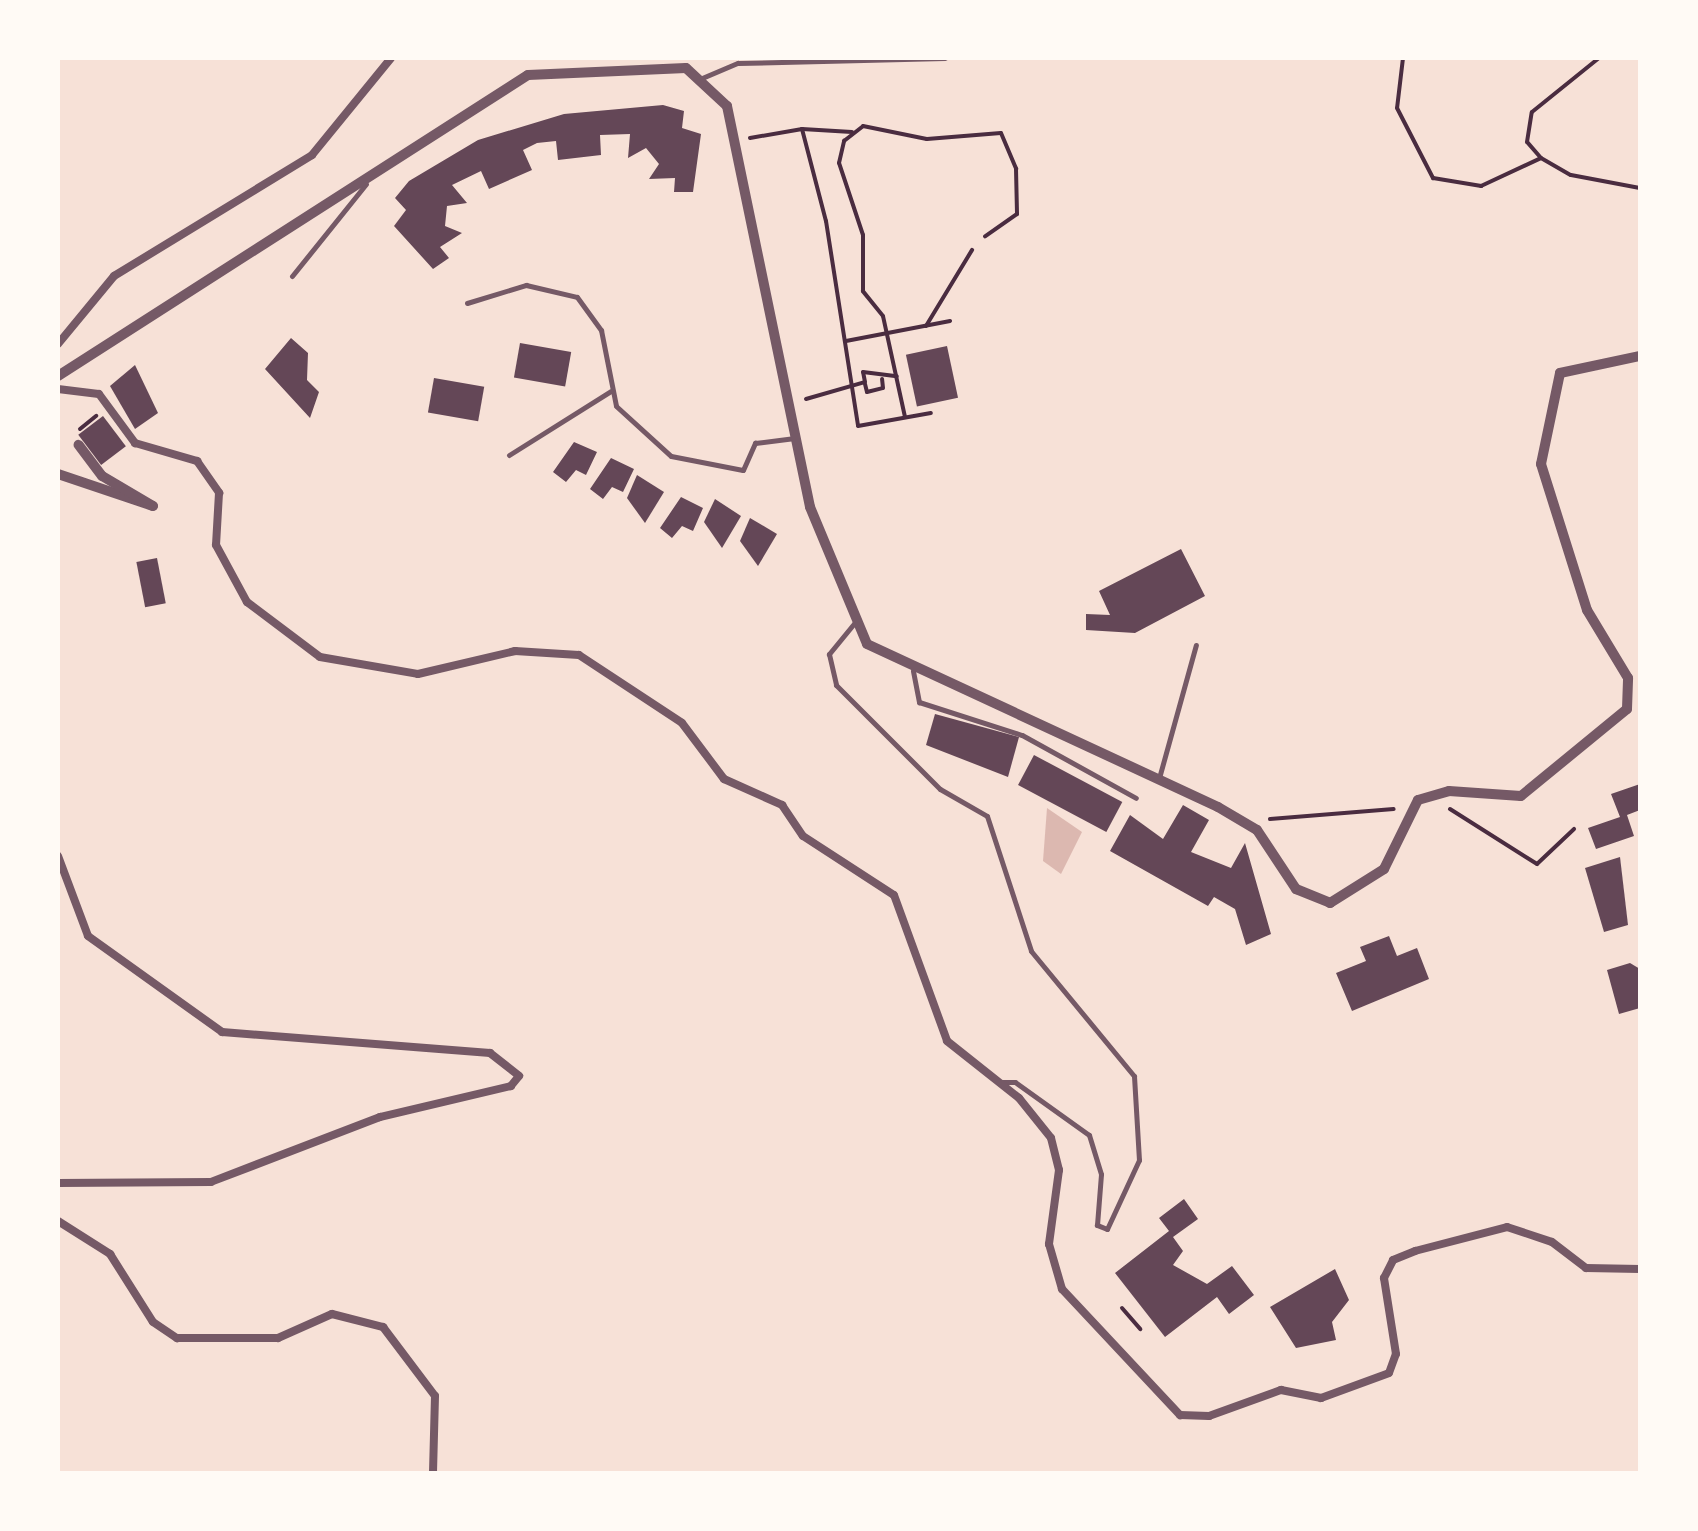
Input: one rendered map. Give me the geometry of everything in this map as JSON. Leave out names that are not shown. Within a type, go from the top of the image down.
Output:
[{"type":"street","points":[[58,344],[114,276],[312,154],[391,58]]},
{"type":"street","points":[[58,376],[366,184],[528,76],[667,65],[702,78],[727,106],[792,404],[810,508],[856,620],[878,656],[1159,778],[1257,830],[1286,880],[1314,900],[1337,902],[1390,862],[1413,804],[1438,792],[1528,793],[1564,752],[1630,704],[1628,678],[1587,610],[1541,464],[1560,373],[1640,356]]},
{"type":"street","points":[[58,390],[104,397],[135,443],[197,460],[220,493],[216,544],[247,602],[322,658],[422,674],[510,652],[561,650],[646,695],[692,734],[724,779],[782,805],[803,836],[900,901],[910,952],[934,987],[947,1040],[1001,1082],[1055,1149],[1048,1238],[1062,1288],[1186,1418],[1281,1390],[1321,1398],[1389,1373],[1396,1357],[1384,1278],[1411,1252],[1501,1227],[1552,1242],[1586,1268],[1640,1269]]},
{"type":"street","points":[[58,474],[154,506],[102,476],[77,440]]},
{"type":"street","points":[[58,856],[88,936],[222,1032],[490,1052],[518,1076],[511,1086],[365,1121],[211,1182],[58,1182]]},
{"type":"street","points":[[58,1221],[110,1254],[153,1322],[177,1338],[272,1339],[332,1314],[383,1328],[435,1396],[434,1474]]},
{"type":"lane","points":[[702,78],[738,63],[946,58]]},
{"type":"lane","points":[[292,276],[366,184]]},
{"type":"lane","points":[[468,303],[526,284],[578,297],[602,330],[611,390],[640,434],[688,462],[743,470],[756,443],[798,437]]},
{"type":"lane","points":[[509,456],[611,390]]},
{"type":"lane","points":[[856,620],[827,670],[940,789],[987,816],[1031,950],[1134,1076],[1139,1160],[1107,1229],[1097,1225],[1102,1174],[1089,1135],[1015,1082],[1001,1082]]},
{"type":"lane","points":[[1159,778],[1196,645]]},
{"type":"lane","points":[[912,671],[919,702],[1022,734],[1136,798]]},
{"type":"path","points":[[1403,58],[1397,108],[1433,178],[1481,186],[1542,158]]},
{"type":"path","points":[[1598,58],[1532,112],[1526,142],[1542,158],[1572,174],[1640,188]]},
{"type":"path","points":[[736,142],[802,129],[1001,132],[1016,169],[1017,214],[985,236]]},
{"type":"path","points":[[802,129],[846,341],[858,426],[931,413]]},
{"type":"path","points":[[852,132],[841,150],[842,188],[863,235],[864,291],[888,333],[905,418]]},
{"type":"path","points":[[926,326],[972,250]]},
{"type":"path","points":[[846,341],[950,321]]},
{"type":"path","points":[[880,369],[882,379],[884,388],[866,392],[863,372],[880,369]]},
{"type":"path","points":[[882,379],[896,376]]},
{"type":"path","points":[[792,404],[865,382]]},
{"type":"path","points":[[66,424],[77,440],[102,411],[99,404]]},
{"type":"path","points":[[1257,830],[1268,819],[1368,816],[1413,804]]},
{"type":"path","points":[[1438,811],[1453,809],[1537,864],[1574,828]]},
{"type":"path","points":[[1122,1308],[1140,1329]]},
{"type":"shaded area","points":[[1047,808],[1082,832],[1061,874],[1043,861]]},
{"type":"building","points":[[663,105],[684,111],[682,128],[701,134],[693,192],[674,192],[675,178],[649,179],[659,164],[646,148],[628,158],[630,134],[600,135],[601,155],[558,160],[556,141],[537,143],[523,150],[532,170],[489,189],[481,171],[452,185],[467,203],[447,206],[445,226],[462,233],[440,247],[449,258],[433,269],[394,226],[406,210],[395,198],[409,181],[478,140],[564,114]]},
{"type":"building","points":[[291,338],[308,353],[307,380],[319,392],[310,418],[265,369]]},
{"type":"building","points":[[520,343],[571,352],[565,386],[514,377]]},
{"type":"building","points":[[947,346],[958,398],[917,407],[906,355]]},
{"type":"building","points":[[135,365],[158,413],[135,429],[110,386]]},
{"type":"building","points":[[434,378],[484,387],[478,421],[428,412]]},
{"type":"building","points":[[103,416],[126,446],[101,465],[78,435]]},
{"type":"building","points":[[574,442],[597,452],[586,475],[576,470],[566,482],[553,472]]},
{"type":"building","points":[[611,458],[634,469],[623,492],[612,487],[603,499],[590,489]]},
{"type":"building","points":[[637,475],[664,492],[645,523],[627,498]]},
{"type":"building","points":[[681,497],[703,508],[693,531],[682,526],[672,538],[660,528]]},
{"type":"building","points":[[715,499],[741,516],[722,548],[704,522]]},
{"type":"building","points":[[750,518],[777,534],[758,566],[740,541]]},
{"type":"building","points":[[1181,549],[1205,596],[1135,633],[1086,630],[1086,614],[1110,615],[1099,591]]},
{"type":"building","points":[[157,558],[166,603],[145,607],[136,562]]},
{"type":"building","points":[[935,714],[1019,737],[1008,777],[926,745]]},
{"type":"building","points":[[1034,755],[1122,802],[1106,832],[1018,785]]},
{"type":"building","points":[[1640,784],[1640,810],[1627,815],[1634,836],[1596,849],[1588,828],[1620,817],[1611,794]]},
{"type":"building","points":[[1183,805],[1209,820],[1191,852],[1231,868],[1245,843],[1271,934],[1246,945],[1235,909],[1214,897],[1208,906],[1110,851],[1130,815],[1163,839]]},
{"type":"building","points":[[1620,857],[1628,925],[1604,932],[1585,868]]},
{"type":"building","points":[[1389,936],[1397,956],[1417,948],[1429,979],[1352,1011],[1336,973],[1366,961],[1360,947]]},
{"type":"building","points":[[1630,963],[1640,969],[1640,1008],[1619,1014],[1607,970]]},
{"type":"building","points":[[1184,1199],[1198,1219],[1173,1237],[1183,1251],[1173,1265],[1207,1284],[1232,1266],[1254,1295],[1229,1314],[1217,1297],[1165,1337],[1115,1273],[1169,1231],[1159,1218]]},
{"type":"building","points":[[1335,1269],[1349,1300],[1332,1322],[1336,1340],[1296,1348],[1270,1307]]}]
